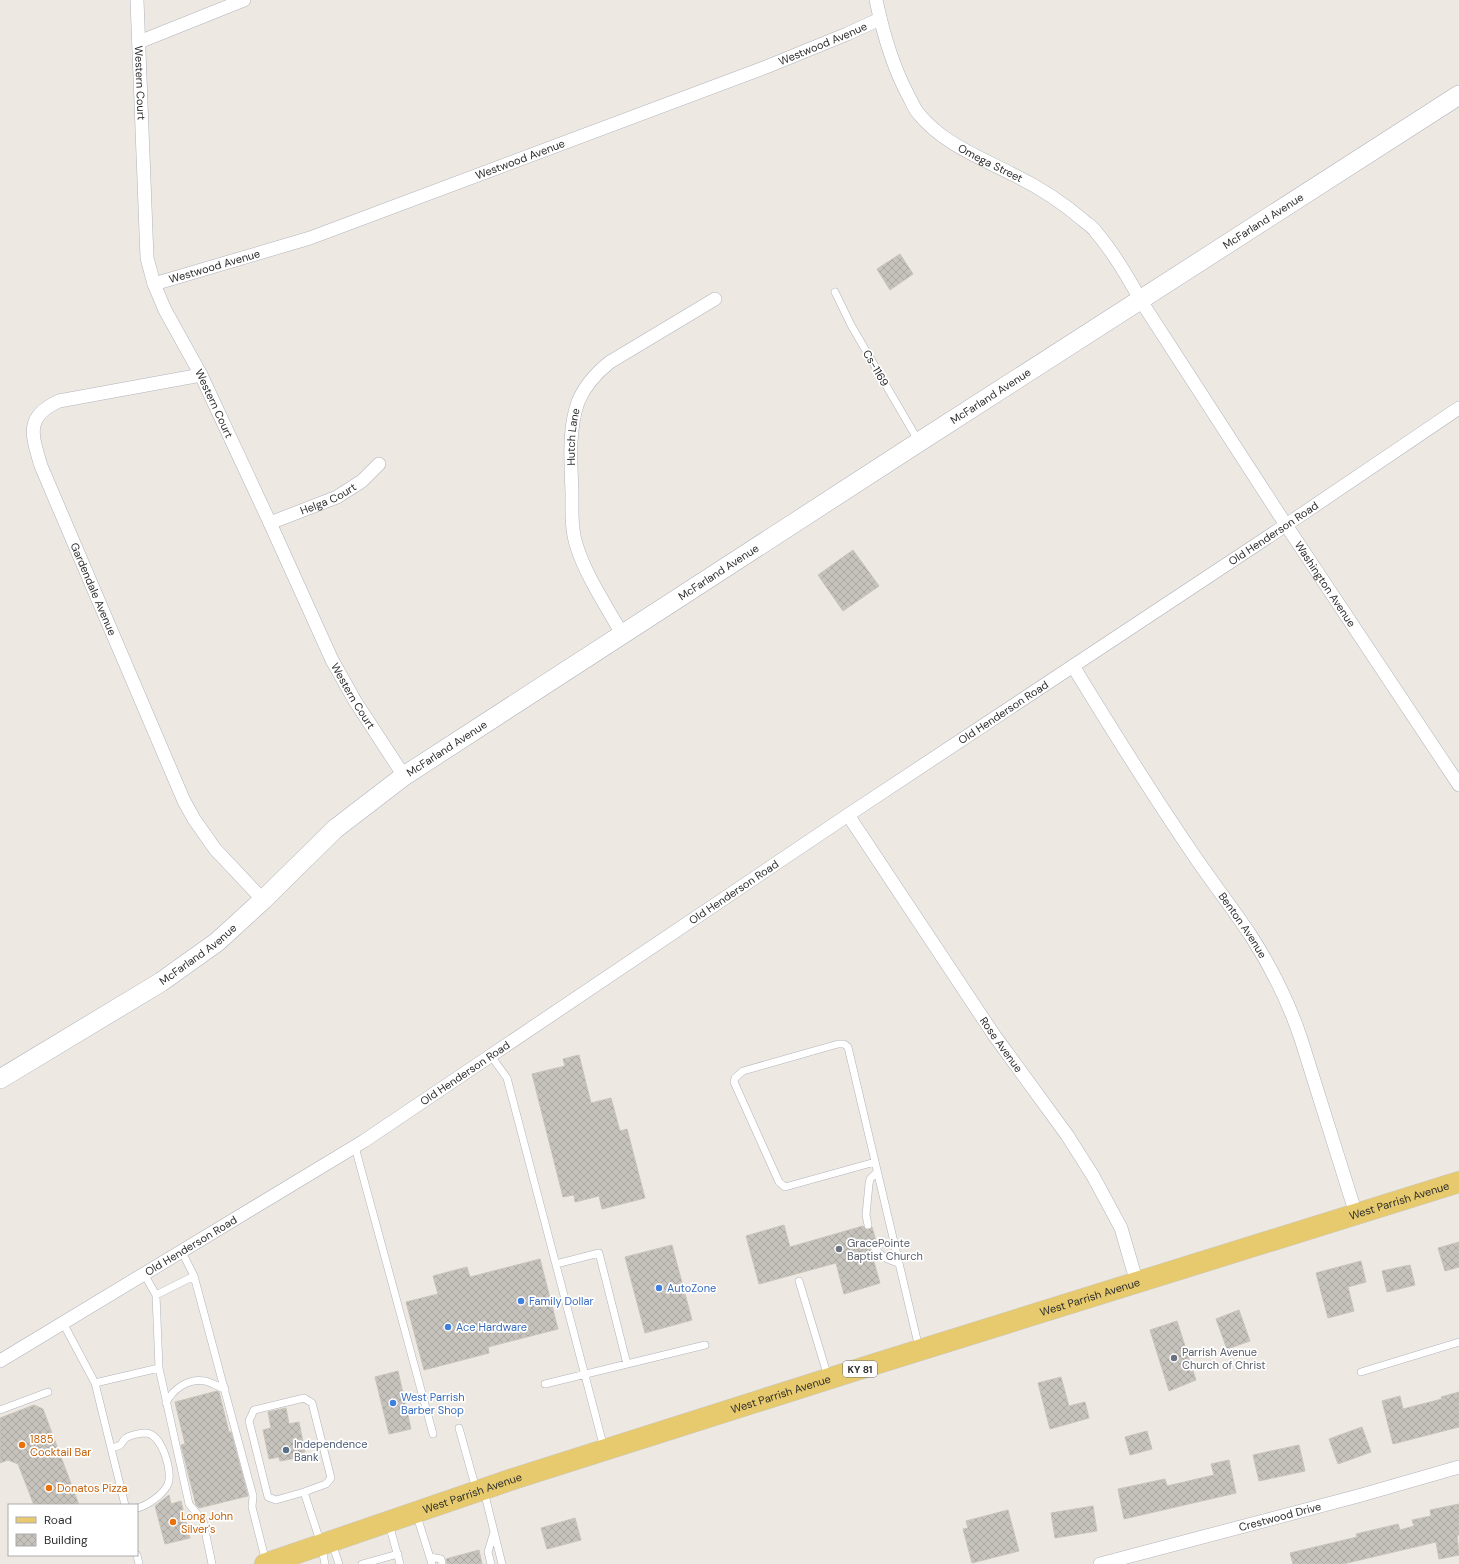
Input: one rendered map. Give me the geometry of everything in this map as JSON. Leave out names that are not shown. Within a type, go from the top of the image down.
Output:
[{"type":"main road","name":"West Parrish Avenue","points":[[266,1564],[326,1550],[388,1522],[480,1490],[604,1450],[919,1350],[1459,1182]]},
{"type":"street","name":"Western Court","points":[[137,0],[147,258],[154,284],[165,310],[201,374],[332,660],[355,701],[404,776]]},
{"type":"street","points":[[139,42],[244,0]]},
{"type":"street","name":"Omega Street","points":[[876,0],[890,54],[901,83],[918,113],[938,132],[961,149],[1013,174],[1069,208],[1096,231],[1129,278],[1141,301]]},
{"type":"street","name":"Westwood Avenue","points":[[154,284],[310,238],[780,62],[880,19]]},
{"type":"street","name":"McFarland Avenue","points":[[0,1079],[161,982],[216,942],[263,900],[335,829],[404,776],[919,442],[1141,301],[1459,95]]},
{"type":"street","name":"Hutch Lane","points":[[622,634],[583,564],[573,530],[571,451],[574,418],[578,402],[585,388],[596,374],[610,362],[715,299]]},
{"type":"street","name":"Washington Avenue","points":[[1141,301],[1286,525],[1459,785]]},
{"type":"street","name":"Gardendale Avenue","points":[[201,374],[59,401],[48,406],[39,414],[34,425],[32,437],[41,466],[184,801],[194,819],[215,849],[263,900]]},
{"type":"street","name":"Old Henderson Road","points":[[0,1361],[355,1147],[848,815],[1286,525],[1459,408]]},
{"type":"street","name":"Helga Court","points":[[270,523],[337,497],[362,481],[379,464]]},
{"type":"street","name":"Benton Avenue","points":[[1073,666],[1131,760],[1195,857],[1251,936],[1273,975],[1294,1017],[1356,1214]]},
{"type":"street","name":"Rose Avenue","points":[[848,815],[994,1035],[1067,1135],[1093,1176],[1121,1228],[1137,1283]]},
{"type":"street","name":"Crestwood Drive","points":[[1100,1564],[1358,1496],[1459,1467]]},
{"type":"lane","name":"Cs-1169","points":[[835,292],[851,325],[919,442]]},
{"type":"lane","points":[[875,1162],[786,1187],[781,1185],[734,1082],[735,1078],[743,1071],[838,1044],[848,1046],[919,1350]]},
{"type":"lane","points":[[491,1056],[507,1078],[604,1450]]},
{"type":"lane","points":[[355,1147],[432,1434]]},
{"type":"lane","points":[[868,1225],[866,1210],[869,1184],[870,1179],[877,1172]]},
{"type":"lane","points":[[873,1245],[882,1256],[890,1261],[899,1263]]},
{"type":"lane","points":[[182,1252],[194,1276],[225,1390],[253,1496],[252,1507],[266,1564]]},
{"type":"lane","points":[[556,1264],[599,1253],[627,1364]]},
{"type":"lane","points":[[144,1274],[156,1295],[159,1368],[189,1504],[203,1521],[212,1564]]},
{"type":"lane","points":[[156,1295],[194,1276]]},
{"type":"lane","points":[[799,1281],[828,1379]]},
{"type":"lane","points":[[63,1324],[95,1383],[125,1504]]},
{"type":"lane","points":[[1361,1372],[1459,1342]]},
{"type":"lane","points":[[545,1384],[705,1345]]},
{"type":"lane","points":[[95,1383],[159,1368]]},
{"type":"lane","points":[[166,1403],[177,1389],[191,1382],[206,1381],[225,1390]]},
{"type":"lane","points":[[0,1410],[48,1392]]},
{"type":"lane","points":[[304,1398],[312,1403],[331,1478],[326,1484],[304,1492],[276,1500],[268,1497],[249,1420],[254,1410],[304,1398]]},
{"type":"lane","points":[[458,1428],[495,1530],[502,1564]]},
{"type":"lane","points":[[111,1448],[120,1446],[126,1438],[147,1433],[156,1436],[162,1444],[170,1474],[168,1485],[158,1497],[144,1506],[138,1508]]},
{"type":"lane","points":[[304,1492],[326,1550],[339,1564]]},
{"type":"lane","points":[[416,1513],[431,1561],[441,1559],[442,1564]]},
{"type":"lane","points":[[388,1522],[400,1564]]},
{"type":"lane","points":[[492,1564],[488,1552],[495,1530]]},
{"type":"lane","points":[[362,1564],[398,1554]]},
{"type":"building","points":[[900,254],[913,274],[890,290],[877,269]]},
{"type":"building","points":[[853,550],[879,586],[843,611],[818,575]]},
{"type":"building","points":[[579,1055],[591,1103],[611,1098],[620,1131],[627,1129],[645,1198],[602,1209],[599,1196],[575,1202],[574,1195],[563,1197],[532,1074],[565,1066],[563,1059]]},
{"type":"building","points":[[784,1225],[790,1247],[863,1226],[867,1230],[872,1227],[876,1241],[871,1241],[868,1246],[871,1251],[880,1283],[844,1294],[836,1263],[759,1284],[746,1236]]},
{"type":"building","points":[[1459,1242],[1459,1267],[1445,1271],[1438,1248]]},
{"type":"building","name":"AutoZone","points":[[672,1245],[692,1320],[645,1333],[625,1257]]},
{"type":"building","points":[[540,1259],[558,1329],[488,1347],[489,1353],[424,1370],[406,1302],[438,1294],[433,1276],[467,1267],[470,1277]]},
{"type":"building","points":[[1361,1261],[1366,1282],[1348,1287],[1354,1311],[1328,1318],[1316,1273]]},
{"type":"building","points":[[1410,1265],[1415,1285],[1387,1292],[1382,1271]]},
{"type":"building","points":[[1239,1310],[1250,1341],[1227,1349],[1216,1319]]},
{"type":"building","points":[[1177,1321],[1196,1380],[1169,1391],[1150,1330]]},
{"type":"building","name":"West Parrish Barber Shop","points":[[398,1371],[411,1429],[389,1434],[375,1377]]},
{"type":"building","points":[[1061,1377],[1069,1406],[1085,1402],[1089,1418],[1050,1429],[1038,1383]]},
{"type":"building","points":[[217,1391],[219,1392],[229,1432],[231,1432],[248,1496],[199,1508],[196,1505],[181,1445],[185,1444],[175,1402]]},
{"type":"building","points":[[1459,1392],[1459,1427],[1393,1444],[1382,1401],[1400,1396],[1403,1409],[1442,1399],[1441,1397]]},
{"type":"building","points":[[34,1405],[43,1409],[79,1504],[34,1504],[18,1464],[8,1460],[0,1463],[0,1418]]},
{"type":"building","points":[[286,1408],[289,1424],[299,1422],[305,1452],[296,1454],[297,1458],[280,1461],[279,1457],[269,1459],[263,1430],[271,1428],[268,1412]]},
{"type":"building","points":[[1362,1427],[1371,1452],[1338,1464],[1329,1439]]},
{"type":"building","points":[[1147,1431],[1152,1449],[1130,1455],[1125,1437]]},
{"type":"building","points":[[1299,1445],[1305,1471],[1259,1481],[1253,1455]]},
{"type":"building","points":[[1229,1460],[1236,1493],[1124,1519],[1118,1489],[1165,1479],[1167,1486],[1214,1475],[1211,1464]]},
{"type":"building","name":"Long John Silver's","points":[[169,1495],[171,1504],[181,1501],[190,1538],[165,1544],[155,1506]]},
{"type":"building","points":[[1459,1504],[1459,1535],[1457,1535],[1459,1555],[1439,1559],[1436,1542],[1343,1564],[1293,1564],[1290,1553],[1357,1537],[1356,1534],[1398,1524],[1400,1530],[1414,1526],[1412,1520],[1431,1516],[1430,1510]]},
{"type":"building","points":[[1093,1506],[1097,1531],[1055,1538],[1051,1513]]},
{"type":"building","points":[[1008,1510],[1019,1551],[972,1563],[963,1529],[968,1528],[966,1521]]},
{"type":"building","points":[[575,1518],[581,1540],[547,1549],[541,1528]]},
{"type":"building","points":[[479,1550],[482,1564],[447,1564],[446,1559]]},
{"type":"place","name":"GracePointe Baptist Church","points":[[839,1249]]},
{"type":"place","name":"AutoZone","points":[[659,1288]]},
{"type":"place","name":"Family Dollar","points":[[521,1301]]},
{"type":"place","name":"Ace Hardware","points":[[448,1327]]},
{"type":"place","name":"Parrish Avenue Church of Christ","points":[[1174,1358]]},
{"type":"place","name":"West Parrish Barber Shop","points":[[393,1403]]},
{"type":"place","name":"1885 Cocktail Bar","points":[[22,1445]]},
{"type":"place","name":"Independence Bank","points":[[286,1450]]},
{"type":"place","name":"Donatos Pizza","points":[[49,1488]]},
{"type":"place","name":"Long John Silver's","points":[[173,1522]]}]
